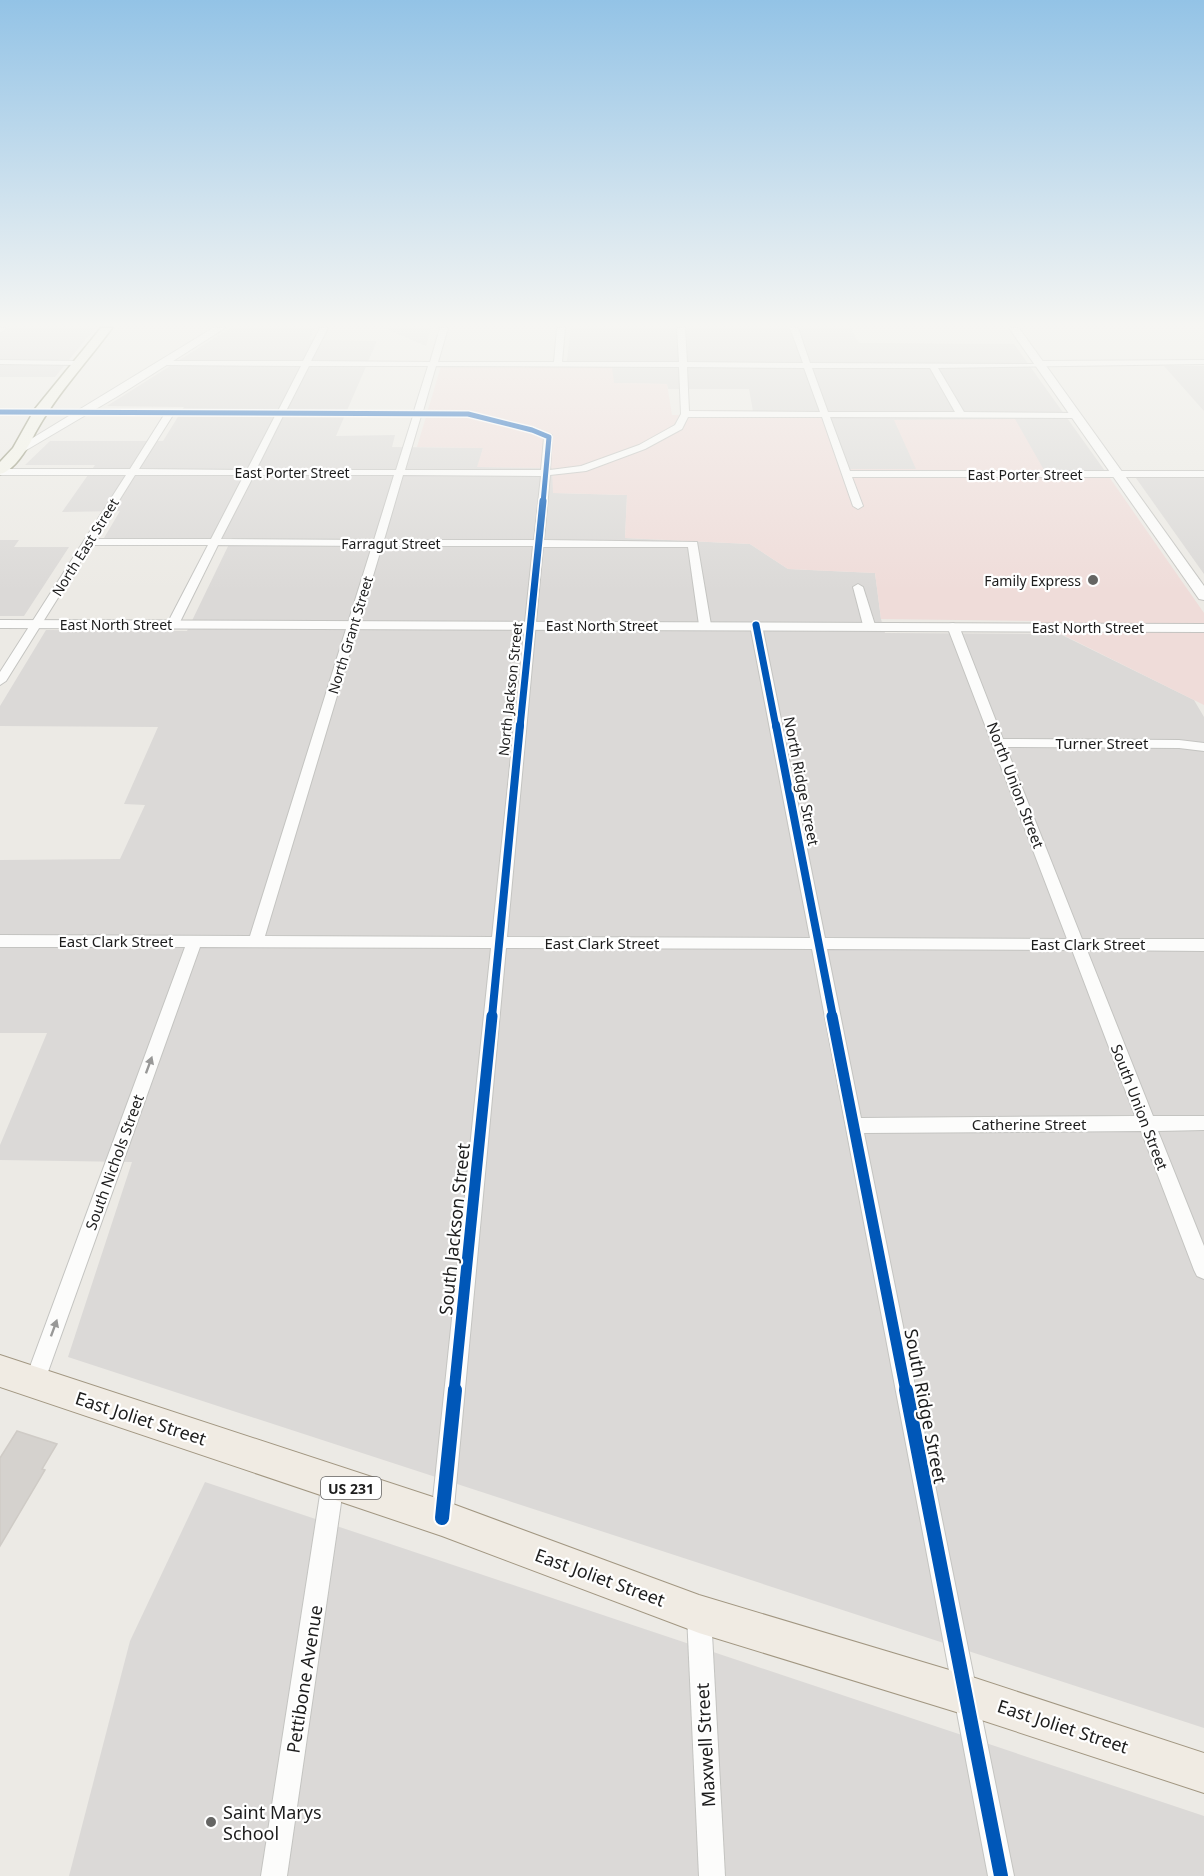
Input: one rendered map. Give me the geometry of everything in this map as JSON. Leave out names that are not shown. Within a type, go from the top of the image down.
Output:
[{"type":"main road","points":[[1,467],[19,450],[37,416]]},
{"type":"main road","name":"East Joliet Street","points":[[0,1371],[442,1518],[699,1614],[966,1695],[1204,1773]]},
{"type":"street","points":[[19,450],[77,416]]},
{"type":"street","name":"North East Street","points":[[0,681],[168,416]]},
{"type":"street","points":[[173,624],[279,416]]},
{"type":"street","name":"North Grant Street","points":[[256,942],[418,416]]},
{"type":"street","name":"North Jackson Street","points":[[468,416],[483,416],[549,437],[498,943]]},
{"type":"street","name":"East Porter Street","points":[[1,467],[132,472],[546,473],[583,470],[642,447],[679,427],[684,416]]},
{"type":"street","points":[[825,416],[858,506]]},
{"type":"street","points":[[1075,416],[1204,596]]},
{"type":"street","name":"East Porter Street","points":[[847,474],[1200,474]]},
{"type":"street","points":[[1200,474],[1204,484]]},
{"type":"street","name":"Farragut Street","points":[[88,542],[693,544],[705,625]]},
{"type":"street","points":[[858,586],[869,625]]},
{"type":"street","name":"East North Street","points":[[0,624],[354,623],[1204,627]]},
{"type":"street","name":"North Ridge Street","points":[[756,625],[818,944]]},
{"type":"street","name":"North Union Street","points":[[953,626],[1077,944]]},
{"type":"street","name":"Turner Street","points":[[1000,743],[1179,744],[1204,747]]},
{"type":"street","name":"East Clark Street","points":[[0,941],[1204,945]]},
{"type":"street","name":"South Nichols Street","points":[[34,1383],[194,942]]},
{"type":"street","name":"South Jackson Street","points":[[442,1518],[498,943]]},
{"type":"street","name":"South Ridge Street","points":[[818,944],[1001,1876]]},
{"type":"street","name":"South Union Street","points":[[1077,944],[1204,1270]]},
{"type":"street","name":"Catherine Street","points":[[855,1126],[1204,1123]]},
{"type":"street","name":"Pettibone Avenue","points":[[274,1876],[333,1482]]},
{"type":"street","name":"Maxwell Street","points":[[699,1614],[711,1876]]},
{"type":"shaded area","points":[[179,416],[345,416],[336,436],[395,435],[392,447],[483,448],[478,467],[552,468],[554,493],[627,495],[625,538],[750,544],[788,569],[875,573],[885,633],[1060,634],[1194,700],[1204,717],[1204,1728],[68,1357],[132,1162],[0,1160],[0,1145],[47,1033],[0,1033],[0,860],[120,859],[145,805],[124,804],[158,727],[0,726],[0,706],[46,630],[187,631],[232,538],[104,538],[120,511],[62,512],[95,465],[25,465],[50,441],[163,441]]},
{"type":"shaded area","points":[[426,416],[823,418],[839,469],[916,469],[894,420],[1015,419],[1044,470],[1105,471],[1204,613],[1204,705],[1035,621],[881,619],[875,573],[788,569],[750,544],[625,538],[627,495],[553,493],[552,468],[477,467],[483,448],[417,447]]},
{"type":"shaded area","points":[[1065,416],[1105,471],[1044,471],[895,420],[917,469],[839,469],[823,418],[754,417]]},
{"type":"shaded area","points":[[1204,470],[1204,574],[1131,471]]},
{"type":"shaded area","points":[[0,540],[19,540],[14,547],[69,547],[24,616],[0,616]]},
{"type":"shaded area","points":[[205,1482],[1204,1816],[1204,1876],[69,1876],[130,1641]]},
{"type":"building","points":[[17,1431],[57,1444],[42,1469],[45,1470],[0,1546],[0,1458]]},
{"type":"cycle path","points":[[442,1518],[549,437],[532,430],[474,416]]},
{"type":"cycle path","points":[[756,625],[1001,1876]]},
{"type":"place","name":"Family Express","points":[[1093,580]]},
{"type":"place","name":"Saint Marys School","points":[[211,1822]]}]
